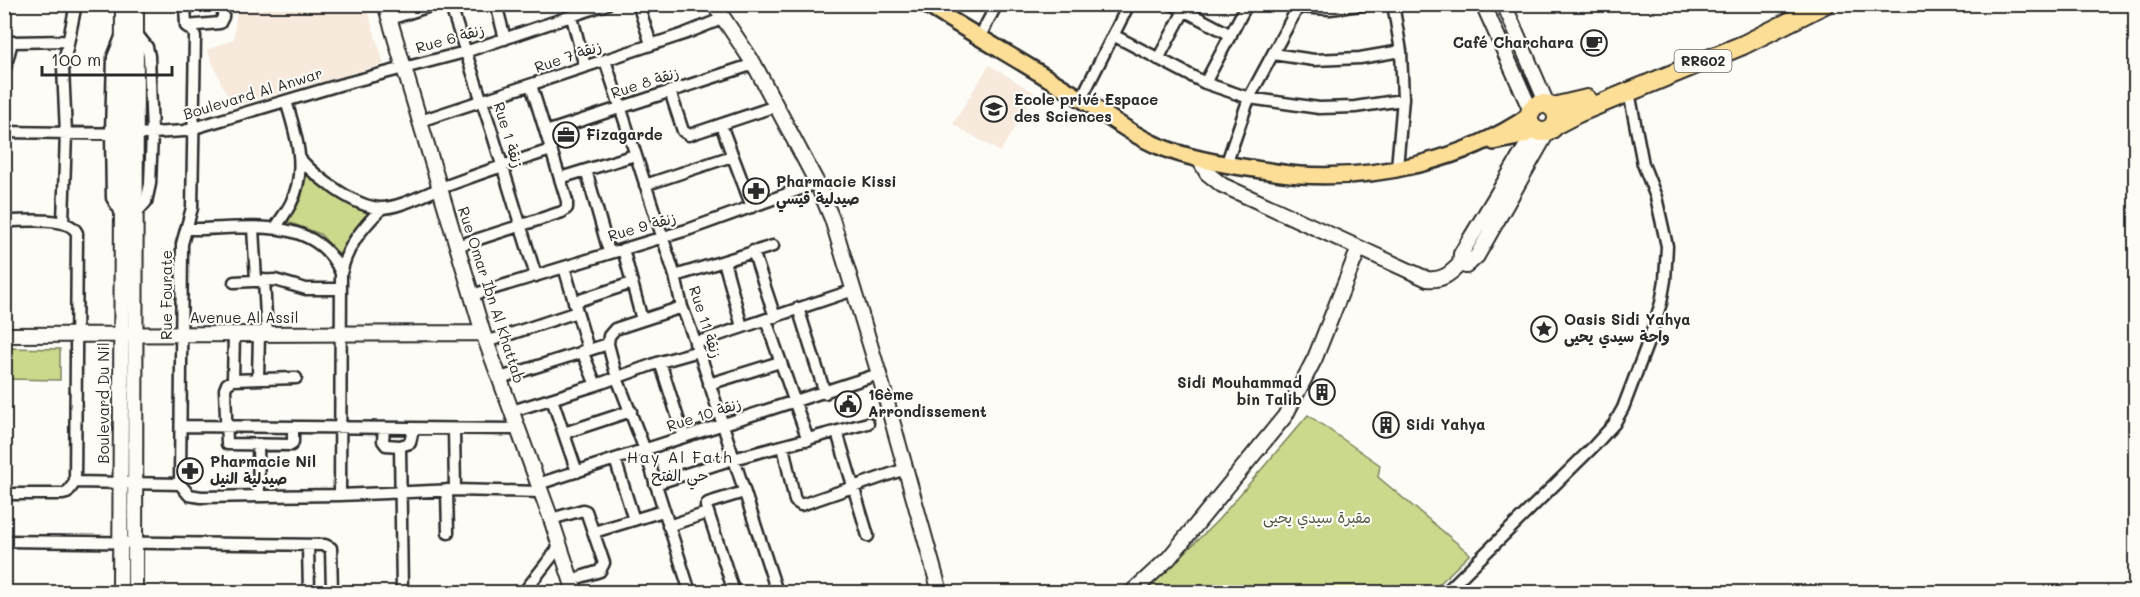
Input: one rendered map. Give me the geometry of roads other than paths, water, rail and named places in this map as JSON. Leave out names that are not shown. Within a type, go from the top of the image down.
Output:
[{"type":"highway","name":"RR602","points":[[1542,119],[1800,4]]},
{"type":"highway","name":"RR602","points":[[1542,119],[1578,113],[1629,93],[1743,45],[1825,4]]},
{"type":"main road","points":[[925,4],[1134,134],[1156,145],[1226,165],[1300,175],[1373,173],[1480,144],[1507,131],[1542,119]]},
{"type":"street","points":[[63,221],[66,133],[63,68],[76,4]]},
{"type":"street","name":"Boulevard Du Nil","points":[[123,4],[129,32],[147,47],[152,134],[146,202],[129,214]]},
{"type":"street","name":"Boulevard Du Nil","points":[[129,214],[112,198],[124,134],[129,32],[136,4]]},
{"type":"street","name":"Rue Fourate","points":[[180,484],[182,244],[192,208],[195,129],[195,36],[193,31],[186,26],[185,4]]},
{"type":"street","points":[[186,26],[220,24],[224,4]]},
{"type":"street","name":"Rue Omar Ibn Al Khattab","points":[[385,4],[485,338],[573,586]]},
{"type":"street","points":[[390,19],[436,4]]},
{"type":"street","name":"Rue 1 زنقة","points":[[450,4],[536,276]]},
{"type":"street","points":[[496,4],[506,39]]},
{"type":"street","name":"Rue 6 زنقة","points":[[402,67],[465,52],[608,4]]},
{"type":"street","points":[[638,4],[651,44]]},
{"type":"street","points":[[714,4],[753,64],[817,183],[832,219],[879,374],[940,592]]},
{"type":"street","points":[[979,38],[997,4]]},
{"type":"street","points":[[1081,99],[1129,4]]},
{"type":"street","points":[[1172,4],[1231,35]]},
{"type":"street","points":[[1204,83],[1247,4]]},
{"type":"street","points":[[1226,165],[1249,99],[1296,6],[1330,9],[1368,4]]},
{"type":"street","points":[[1393,4],[1401,51],[1402,100],[1397,168]]},
{"type":"street","points":[[1483,4],[1542,119]]},
{"type":"street","points":[[1199,159],[1207,173],[1222,185],[1427,279],[1449,275],[1460,264],[1461,254],[1517,175],[1542,119],[1504,4]]},
{"type":"street","points":[[1158,59],[1184,10]]},
{"type":"street","points":[[572,17],[585,67]]},
{"type":"street","name":"Rue 7 زنقة","points":[[420,121],[585,67],[724,18]]},
{"type":"street","name":"Boulevard Du Nil","points":[[129,32],[113,57],[124,134],[136,335],[135,592]]},
{"type":"street","points":[[1113,35],[1204,83],[1249,99],[1319,108],[1355,108],[1402,100]]},
{"type":"street","points":[[4,72],[12,42],[67,41]]},
{"type":"street","points":[[1273,54],[1314,60],[1360,58],[1401,51]]},
{"type":"street","name":"Rue 11 زنقة","points":[[605,60],[675,276],[682,307],[777,592]]},
{"type":"street","name":"Rue 8 زنقة","points":[[546,132],[753,64]]},
{"type":"street","name":"Boulevard Al Anwar","points":[[4,132],[152,134],[195,129],[402,67]]},
{"type":"street","points":[[457,246],[562,212],[567,208],[567,201],[531,85]]},
{"type":"street","points":[[670,91],[686,135],[696,134],[776,106]]},
{"type":"street","points":[[1446,592],[1594,446],[1614,424],[1631,389],[1661,303],[1667,246],[1656,197],[1644,164],[1629,93]]},
{"type":"street","points":[[276,227],[294,196],[299,177],[300,159],[286,100]]},
{"type":"street","points":[[721,125],[752,207]]},
{"type":"street","points":[[300,159],[310,170],[334,188],[356,200],[382,208],[410,201],[440,188],[551,150]]},
{"type":"street","points":[[560,178],[635,155]]},
{"type":"street","points":[[645,186],[732,156]]},
{"type":"street","points":[[586,170],[609,252]]},
{"type":"street","name":"Rue 9 زنقة","points":[[472,295],[661,237],[817,183]]},
{"type":"street","points":[[340,495],[341,273],[347,252],[365,226],[382,208]]},
{"type":"street","name":"Boulevard Du Nil","points":[[120,592],[121,335],[129,214]]},
{"type":"street","points":[[4,221],[63,221],[73,226],[77,233],[75,482],[67,493],[63,494],[4,494]]},
{"type":"street","points":[[187,229],[276,227],[316,241],[331,254],[341,273]]},
{"type":"street","points":[[253,228],[260,280],[263,334],[258,379]]},
{"type":"street","points":[[675,276],[772,246]]},
{"type":"street","points":[[1132,592],[1169,558],[1285,416],[1315,358],[1359,248]]},
{"type":"street","points":[[623,249],[642,320]]},
{"type":"street","points":[[753,251],[780,362],[808,440]]},
{"type":"street","points":[[724,261],[742,327]]},
{"type":"street","points":[[564,267],[596,385]]},
{"type":"street","points":[[234,282],[282,281],[306,289],[341,289]]},
{"type":"street","points":[[485,338],[576,307],[632,283]]},
{"type":"street","points":[[512,411],[617,378],[742,327],[854,290]]},
{"type":"street","points":[[682,307],[611,331],[608,344],[617,378],[645,450],[690,592]]},
{"type":"street","points":[[798,308],[825,393]]},
{"type":"street","points":[[233,380],[234,334]]},
{"type":"street","name":"Avenue Al Assil","points":[[4,335],[341,334],[485,338]]},
{"type":"street","points":[[500,378],[608,344]]},
{"type":"street","points":[[660,362],[684,437]]},
{"type":"street","points":[[709,384],[780,362]]},
{"type":"street","name":"Rue 10 زنقة","points":[[180,484],[189,495],[201,497],[540,488],[615,459],[879,374]]},
{"type":"street","points":[[293,427],[291,445],[227,444],[226,386],[233,380],[296,378]]},
{"type":"street","points":[[552,399],[577,472]]},
{"type":"street","points":[[564,433],[631,411]]},
{"type":"street","points":[[655,484],[733,459],[868,423]]},
{"type":"street","points":[[181,426],[518,429]]},
{"type":"street","points":[[384,428],[383,441],[386,445],[400,446],[410,443],[413,429]]},
{"type":"street","points":[[448,533],[454,429]]},
{"type":"street","points":[[837,432],[868,536]]},
{"type":"street","points":[[258,444],[259,496]]},
{"type":"street","points":[[400,446],[402,592]]},
{"type":"street","points":[[783,446],[795,501],[798,504],[905,469]]},
{"type":"street","points":[[615,459],[634,520]]},
{"type":"street","points":[[75,482],[180,484]]},
{"type":"street","points":[[734,592],[706,506],[708,503],[744,492]]},
{"type":"street","points":[[551,519],[583,510],[586,511],[594,532],[604,563],[603,568],[573,586]]},
{"type":"street","points":[[594,532],[663,511]]},
{"type":"street","points":[[668,526],[707,513]]},
{"type":"street","points":[[4,541],[325,545],[331,548],[332,592]]},
{"type":"street","points":[[308,546],[309,592]]},
{"type":"street","points":[[524,592],[560,546]]},
{"type":"place","name":"Café Charchara","points":[[1594,43]]},
{"type":"place","name":"Ecole privé Espace des Sciences","points":[[994,109]]},
{"type":"place","name":"Fizagarde","points":[[566,135]]},
{"type":"place","name":"Pharmacie Kissi صيدلية قيسي","points":[[756,191]]},
{"type":"place","name":"Oasis Sidi Yahya واحة سيدي يحيى","points":[[1544,329]]},
{"type":"place","name":"Sidi Mouhammad bin Talib","points":[[1322,392]]},
{"type":"place","name":"16ème Arrondissement","points":[[848,404]]},
{"type":"place","name":"Sidi Yahya","points":[[1386,425]]},
{"type":"place","name":"Pharmacie Nil صيدلية النيل","points":[[190,471]]},
{"type":"district","name":"Hay Al Fath حي الفتح","points":[[680,466]]},
{"type":"park label","name":"مقبرة سيدي يحيى","points":[[1317,518]]}]
